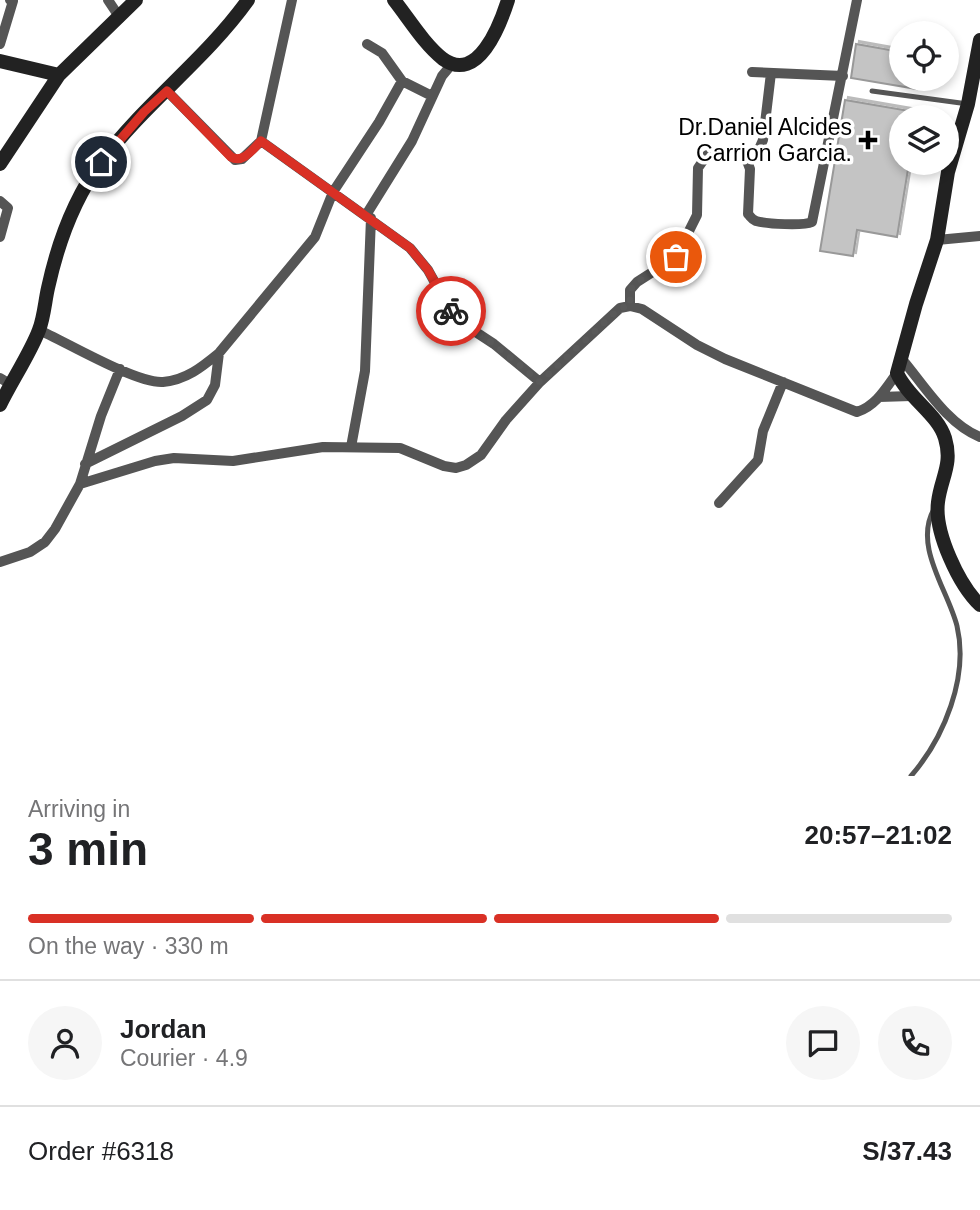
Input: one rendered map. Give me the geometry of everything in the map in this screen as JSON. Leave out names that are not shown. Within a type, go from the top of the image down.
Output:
[{"type":"street","points":[[0,44],[13,1],[10,0]]},
{"type":"street","points":[[0,164],[59,75],[127,7],[108,0]]},
{"type":"street","points":[[0,405],[5,381],[39,330],[59,242],[72,210],[101,162],[144,112],[232,22],[247,0]]},
{"type":"street","points":[[167,91],[235,160],[242,159],[261,141],[292,0]]},
{"type":"street","points":[[394,0],[443,58],[452,64],[467,65],[478,58],[494,36],[508,0]]},
{"type":"street","points":[[630,306],[630,290],[637,282],[676,257],[697,215],[698,169],[703,158],[713,153],[737,156],[747,161],[750,169],[750,217],[757,221],[801,225],[812,222],[856,0]]},
{"type":"street","points":[[80,484],[164,460],[233,461],[323,447],[400,448],[444,466],[456,468],[466,465],[481,455],[506,420],[540,382],[620,308],[630,306],[642,309],[716,355],[858,412],[866,409],[880,397],[899,366],[937,240],[948,172],[968,104],[980,40]]},
{"type":"street","points":[[367,44],[382,52],[402,80],[432,96]]},
{"type":"street","points":[[0,61],[59,75]]},
{"type":"street","points":[[351,447],[365,371],[369,217],[412,141],[442,76],[452,64]]},
{"type":"street","points":[[752,72],[843,76]]},
{"type":"street","points":[[747,161],[759,149],[763,140],[771,74]]},
{"type":"street","points":[[39,330],[150,381],[163,382],[201,369],[219,353],[315,237],[333,192],[379,122],[402,80]]},
{"type":"street","points":[[261,141],[410,248],[428,270],[450,310],[462,323],[494,344],[540,382]]},
{"type":"street","points":[[0,201],[8,208],[0,237]]},
{"type":"street","points":[[937,240],[980,236]]},
{"type":"street","points":[[85,464],[183,416],[207,400],[215,385],[219,353]]},
{"type":"street","points":[[899,366],[911,396],[937,423],[944,435],[949,462],[937,503],[950,561],[967,593],[980,605]]},
{"type":"street","points":[[899,366],[948,415],[980,437]]},
{"type":"street","points":[[0,562],[30,552],[45,542],[80,484],[101,416],[120,369]]},
{"type":"street","points":[[719,503],[758,460],[763,430],[783,382]]},
{"type":"street","points":[[880,397],[911,396]]},
{"type":"lane","points":[[872,91],[968,104]]},
{"type":"lane","points":[[911,776],[921,764],[946,719],[956,686],[960,656],[957,628],[934,566],[928,541],[929,519],[937,503]]},
{"type":"building","points":[[856,44],[889,50],[889,84],[851,78]]},
{"type":"building","points":[[845,100],[889,108],[889,175],[907,175],[897,237],[857,230],[853,256],[820,251]]},
{"type":"way so far","points":[[451,311],[462,323],[494,344],[540,382],[620,308],[630,306],[630,290],[637,282],[676,257]]},
{"type":"place","name":"Dr.Daniel Alcides Carrion Garcia.","points":[[868,140]]},
{"type":"route","points":[[101,162],[144,112],[167,91],[235,160],[242,159],[261,141],[294,162],[410,248],[428,270],[451,311]]}]
